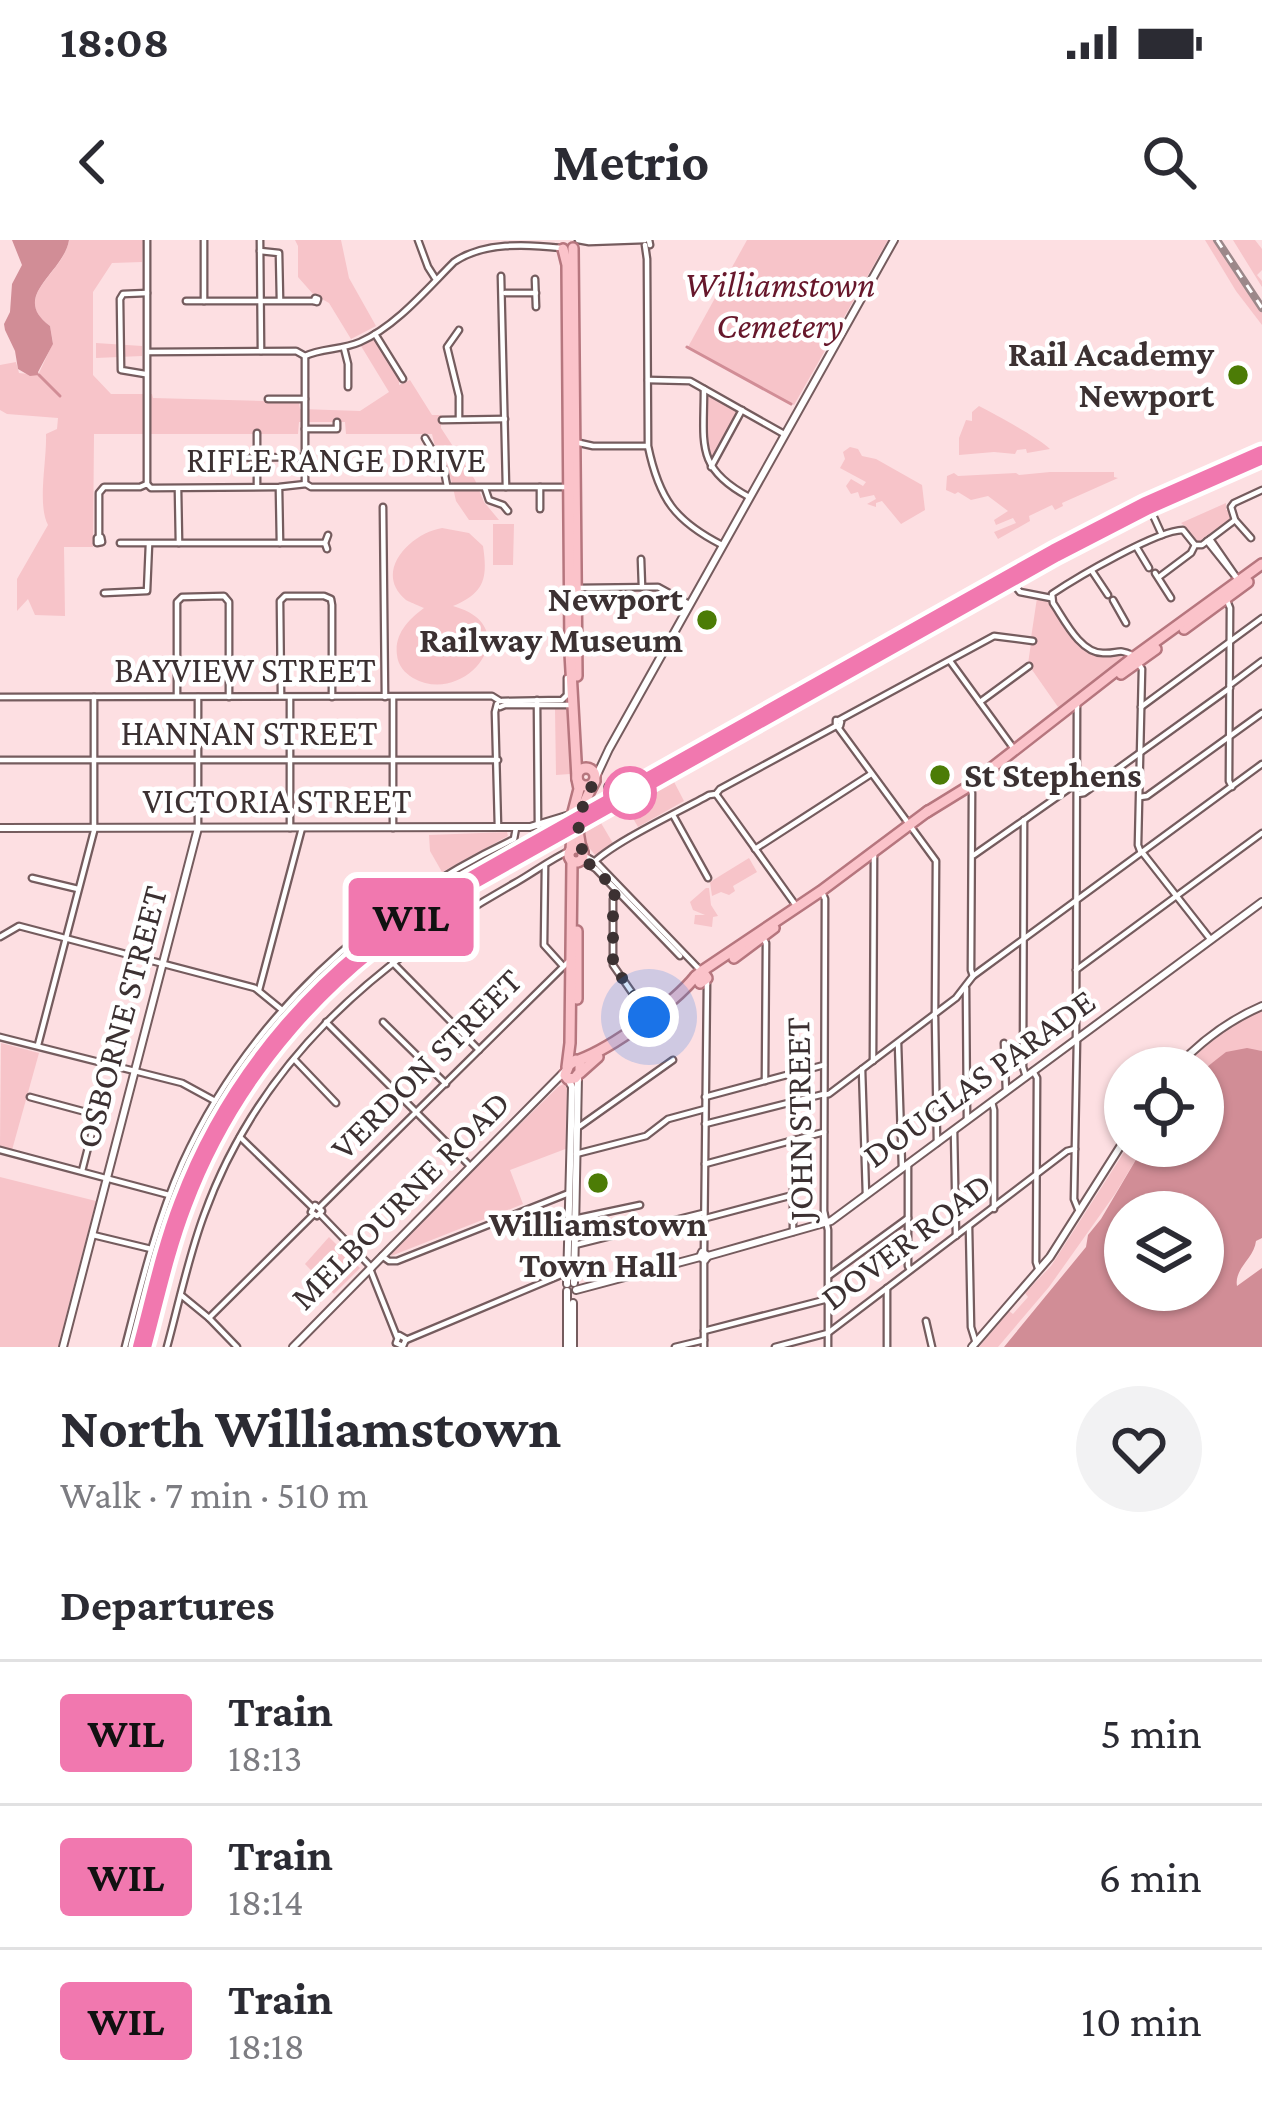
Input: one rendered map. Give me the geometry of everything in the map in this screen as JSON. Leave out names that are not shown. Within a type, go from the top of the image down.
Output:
[{"type":"main road","points":[[568,244],[579,789],[570,963],[571,1073]]},
{"type":"main road","points":[[572,487],[573,660],[580,758],[592,774]]},
{"type":"main road","name":"MELBOURNE ROAD","points":[[571,1073],[1262,568]]},
{"type":"main road","points":[[577,779],[580,770],[592,774]]},
{"type":"main road","points":[[576,810],[592,774]]},
{"type":"main road","points":[[570,963],[579,1060]]},
{"type":"main road","name":"MELBOURNE ROAD","points":[[571,1073],[579,1060],[625,1034]]},
{"type":"street","points":[[147,240],[147,484]]},
{"type":"street","points":[[203,240],[204,301]]},
{"type":"street","points":[[260,240],[261,351]]},
{"type":"street","points":[[418,240],[436,279]]},
{"type":"street","points":[[477,240],[479,250]]},
{"type":"street","points":[[592,774],[894,240]]},
{"type":"street","points":[[305,356],[344,348],[375,334],[454,262],[479,250],[646,242],[648,446],[658,485],[668,502],[682,520],[722,545]]},
{"type":"street","points":[[260,250],[279,254],[280,300]]},
{"type":"street","points":[[501,276],[506,487]]},
{"type":"street","points":[[536,279],[536,307]]},
{"type":"street","points":[[503,293],[536,292]]},
{"type":"street","points":[[147,293],[123,294],[120,299],[120,367],[123,372],[148,374]]},
{"type":"street","points":[[186,301],[314,301]]},
{"type":"street","points":[[459,329],[447,347],[459,396],[459,419]]},
{"type":"street","points":[[375,334],[403,380]]},
{"type":"street","points":[[344,348],[348,387]]},
{"type":"street","points":[[148,352],[296,351],[305,356]]},
{"type":"street","points":[[305,356],[306,484]]},
{"type":"street","points":[[648,380],[687,380],[784,434]]},
{"type":"street","points":[[704,389],[704,442],[711,467],[728,486],[749,497]]},
{"type":"street","points":[[268,399],[305,400]]},
{"type":"street","points":[[711,467],[742,410]]},
{"type":"street","points":[[442,419],[505,419]]},
{"type":"street","points":[[305,429],[338,429],[337,422]]},
{"type":"street","points":[[257,433],[257,486]]},
{"type":"street","points":[[424,438],[445,471],[447,487]]},
{"type":"street","points":[[574,445],[648,446]]},
{"type":"street","points":[[210,458],[304,458]]},
{"type":"street","name":"RIFLE RANGE DRIVE","points":[[99,537],[100,490],[106,487],[572,487]]},
{"type":"street","points":[[485,487],[489,500],[507,507]]},
{"type":"street","points":[[539,487],[540,509]]},
{"type":"street","points":[[178,488],[178,543]]},
{"type":"street","points":[[279,488],[280,543]]},
{"type":"street","points":[[1252,538],[1235,520],[1232,506],[1262,490]]},
{"type":"street","points":[[383,506],[393,828]]},
{"type":"street","points":[[1152,513],[1162,535]]},
{"type":"street","points":[[1154,573],[1192,553],[1196,545],[1235,520]]},
{"type":"street","points":[[1051,598],[1054,592],[1162,535],[1184,530],[1196,545]]},
{"type":"street","points":[[1209,540],[1241,583]]},
{"type":"street","points":[[120,543],[327,542]]},
{"type":"street","points":[[104,593],[147,591],[148,543]]},
{"type":"street","points":[[1136,547],[1171,598]]},
{"type":"street","points":[[641,560],[642,587]]},
{"type":"street","points":[[1093,571],[1126,622]]},
{"type":"street","points":[[1015,586],[1021,592],[1051,598],[1092,651],[1118,650],[1134,661],[1140,678],[1143,851],[1211,940]]},
{"type":"street","points":[[576,588],[658,587],[689,604]]},
{"type":"street","points":[[177,697],[177,602],[182,597],[224,596],[229,602],[229,697]]},
{"type":"street","points":[[280,697],[281,598],[324,596],[332,605],[332,697]]},
{"type":"street","points":[[1224,596],[1230,608],[1232,787]]},
{"type":"street","points":[[1140,708],[1262,618]]},
{"type":"street","points":[[167,1347],[204,1214],[240,1137],[292,1058],[325,1021],[392,962],[545,866],[578,857],[716,794],[995,635],[1033,641]]},
{"type":"street","points":[[537,703],[565,698],[573,660]]},
{"type":"street","points":[[950,661],[1014,749]]},
{"type":"street","points":[[1077,794],[1262,661]]},
{"type":"street","points":[[980,702],[1029,666]]},
{"type":"street","name":"BAYVIEW STREET","points":[[0,697],[490,696],[499,704]]},
{"type":"street","points":[[38,1045],[94,828],[94,697]]},
{"type":"street","name":"OSBORNE STREET","points":[[63,1347],[198,828],[198,697]]},
{"type":"street","points":[[290,697],[290,828]]},
{"type":"street","points":[[537,703],[538,826]]},
{"type":"street","points":[[1077,703],[1073,1200],[1081,1207]]},
{"type":"street","points":[[498,827],[499,704],[574,705]]},
{"type":"street","points":[[1140,797],[1262,713]]},
{"type":"street","points":[[838,724],[936,861],[937,1143]]},
{"type":"street","name":"HANNAN STREET","points":[[0,760],[498,760]]},
{"type":"street","points":[[705,1124],[829,1094],[960,995],[973,976],[1262,764]]},
{"type":"street","points":[[755,849],[872,773]]},
{"type":"street","points":[[968,783],[972,790],[973,976]]},
{"type":"street","points":[[971,856],[1077,783]]},
{"type":"street","points":[[716,794],[797,908]]},
{"type":"street","name":"VICTORIA STREET","points":[[0,828],[514,827],[538,826],[576,810]]},
{"type":"street","points":[[673,815],[708,878]]},
{"type":"street","points":[[1024,820],[1023,1066],[1037,1078],[1039,1270]]},
{"type":"street","points":[[125,1347],[151,1249],[183,1162],[241,1061],[324,966],[381,918],[515,837],[514,827]]},
{"type":"street","points":[[259,990],[302,828]]},
{"type":"street","points":[[1076,970],[1262,833]]},
{"type":"street","points":[[873,1061],[874,851]]},
{"type":"street","points":[[578,857],[619,890],[701,978],[705,999],[704,1339]]},
{"type":"street","points":[[545,866],[544,945],[570,963]]},
{"type":"street","points":[[32,878],[78,889]]},
{"type":"street","points":[[619,890],[613,897],[613,965],[649,1017]]},
{"type":"street","name":"JOHN STREET","points":[[821,891],[825,898],[828,1347]]},
{"type":"street","name":"DOUGLAS PARADE","points":[[572,1287],[826,1223],[1262,902]]},
{"type":"street","points":[[0,937],[19,926],[259,990],[282,1010]]},
{"type":"street","points":[[761,935],[766,941],[765,1081]]},
{"type":"street","points":[[392,962],[479,1050]]},
{"type":"street","name":"VERDON STREET","points":[[209,1318],[570,963]]},
{"type":"street","points":[[965,986],[968,1120]]},
{"type":"street","points":[[960,995],[968,1000]]},
{"type":"street","points":[[1196,1047],[1262,1006]]},
{"type":"street","points":[[325,1021],[470,1166]]},
{"type":"street","points":[[383,1022],[446,1084]]},
{"type":"street","points":[[0,1035],[184,1084],[215,1101]]},
{"type":"street","points":[[898,1043],[910,1270]]},
{"type":"street","points":[[1004,1043],[1006,1091]]},
{"type":"street","points":[[292,1058],[336,1102]]},
{"type":"street","points":[[576,1126],[673,1060]]},
{"type":"street","points":[[705,1097],[824,1065]]},
{"type":"street","points":[[862,1069],[866,1195]]},
{"type":"street","points":[[570,1271],[574,1245],[569,1193],[576,1126],[571,1073]]},
{"type":"street","points":[[570,1347],[571,1073]]},
{"type":"street","name":"MELBOURNE ROAD","points":[[293,1347],[545,1091],[571,1073]]},
{"type":"street","points":[[82,1172],[103,1089]]},
{"type":"street","points":[[29,1097],[97,1115]]},
{"type":"street","points":[[992,1102],[994,1209]]},
{"type":"street","points":[[572,1157],[647,1136],[668,1119],[705,1108]]},
{"type":"street","points":[[954,1130],[956,1236]]},
{"type":"street","points":[[704,1164],[824,1132]]},
{"type":"street","points":[[240,1137],[371,1268],[402,1341],[570,1271]]},
{"type":"street","points":[[0,1150],[170,1195]]},
{"type":"street","name":"DOVER ROAD","points":[[780,1346],[828,1333],[1066,1152],[1075,1152]]},
{"type":"street","points":[[793,1167],[794,1232]]},
{"type":"street","points":[[974,1344],[1039,1270],[1108,1167]]},
{"type":"street","points":[[382,1256],[397,1261],[569,1193]]},
{"type":"street","points":[[574,1245],[794,1195]]},
{"type":"street","points":[[571,1219],[640,1204]]},
{"type":"street","points":[[828,1276],[908,1218]]},
{"type":"street","points":[[969,1227],[974,1344]]},
{"type":"street","points":[[92,1235],[151,1249]]},
{"type":"street","points":[[887,1288],[887,1347]]},
{"type":"street","points":[[181,1295],[237,1347]]},
{"type":"street","points":[[675,1347],[828,1299]]},
{"type":"street","points":[[926,1321],[932,1347]]},
{"type":"green space","points":[[69,240],[143,240],[142,262],[112,263],[93,292],[93,375],[111,394],[299,402],[300,409],[360,411],[389,392],[361,346],[375,339],[399,385],[410,380],[432,415],[441,415],[441,428],[499,520],[469,520],[456,501],[432,434],[346,434],[345,422],[299,422],[298,434],[94,434],[93,547],[64,547],[65,616],[35,615],[28,599],[17,611],[17,579],[48,525],[43,494],[46,434],[57,429],[58,418],[0,410],[0,365],[16,362],[19,373],[38,375],[53,343],[50,326],[35,305],[37,295]]},
{"type":"green space","points":[[295,240],[341,240],[349,278],[376,326],[351,339],[329,303],[298,277]]},
{"type":"green space","name":"Williamstown Cemetery","points":[[747,240],[888,240],[794,405],[688,347]]},
{"type":"green space","points":[[1205,240],[1214,240],[1262,311],[1262,325],[1236,291]]},
{"type":"green space","points":[[1233,240],[1255,240],[1262,249],[1262,270],[1257,275],[1262,287]]},
{"type":"green space","points":[[96,343],[142,346],[142,356],[96,358]]},
{"type":"green space","points":[[708,393],[739,411],[713,457],[706,446]]},
{"type":"green space","points":[[979,406],[1050,449],[959,455],[966,420],[972,421],[972,412]]},
{"type":"green space","points":[[850,447],[922,485],[925,510],[901,524],[882,501],[876,507],[867,504],[876,499],[874,495],[860,498],[858,492],[851,494],[846,486],[851,479],[863,486],[866,482],[840,468],[843,452]]},
{"type":"green space","points":[[1114,472],[1118,478],[1055,510],[1052,505],[1029,516],[1030,521],[998,539],[994,532],[1016,523],[1013,518],[996,525],[994,520],[1008,511],[988,496],[971,500],[946,490],[947,476],[954,473]]},
{"type":"green space","points":[[1226,503],[1231,521],[1195,542],[1181,523]]},
{"type":"green space","points":[[493,524],[514,524],[513,565],[493,565]]},
{"type":"green space","points":[[442,528],[469,533],[483,546],[482,584],[453,606],[475,616],[486,630],[487,646],[469,674],[433,684],[413,678],[399,663],[400,634],[424,608],[406,600],[393,578],[394,566],[408,546]]},
{"type":"green space","points":[[1037,598],[1047,600],[1085,647],[1106,654],[1120,652],[1125,657],[1058,707],[1028,664]]},
{"type":"green space","points":[[555,708],[570,708],[570,774],[556,775]]},
{"type":"green space","points":[[672,778],[684,801],[638,827],[626,806]]},
{"type":"green space","points":[[601,823],[614,845],[596,856],[585,843],[586,832]]},
{"type":"green space","points":[[507,832],[508,836],[442,872],[430,851],[429,835]]},
{"type":"green space","points":[[749,858],[757,872],[733,886],[735,891],[729,895],[712,896],[710,882]]},
{"type":"green space","points":[[706,888],[718,916],[713,917],[712,927],[694,924],[695,915],[705,915],[693,910],[690,902]]},
{"type":"green space","points":[[1262,1011],[1262,1051],[1224,1056],[1224,1047],[1206,1047],[1219,1035]]},
{"type":"green space","points":[[1,1043],[39,1053],[12,1150],[0,1146]]},
{"type":"green space","points":[[567,1082],[568,1148],[510,1170],[523,1204],[391,1256],[394,1248]]},
{"type":"green space","points":[[1115,1167],[1131,1167],[1117,1191],[1104,1191],[1104,1210],[1049,1287],[998,1347],[979,1347],[1051,1266]]},
{"type":"green space","points":[[0,1177],[96,1201],[58,1347],[0,1347]]},
{"type":"green space","points":[[329,1237],[360,1268],[334,1294],[305,1264]]},
{"type":"shaded area","points":[[12,240],[69,240],[37,294],[35,305],[50,326],[53,344],[39,375],[18,369],[5,330],[12,284],[22,265]]},
{"type":"shaded area","points":[[1247,1048],[1262,1051],[1262,1238],[1241,1269],[1237,1286],[1262,1268],[1262,1347],[1004,1347],[1086,1247],[1088,1235],[1104,1214],[1104,1311],[1224,1311],[1224,1191],[1117,1191],[1132,1167],[1224,1167],[1224,1054]]},
{"type":"waterway","points":[[687,347],[791,404]]},
{"type":"waterway","points":[[39,375],[60,396]]},
{"type":"railway","points":[[1217,240],[1262,308]]},
{"type":"railway","points":[[589,815],[1090,534],[1262,455]]},
{"type":"railway","points":[[142,1347],[171,1240],[200,1165],[242,1088],[268,1052],[326,986],[393,930],[454,890],[560,832]]},
{"type":"train","name":"WIL","points":[[142,1347],[183,1203],[222,1121],[288,1027],[376,942],[448,894],[1055,553],[1262,455]]},
{"type":"place","name":"Rail Academy Newport","points":[[1238,375]]},
{"type":"place","name":"Newport Railway Museum","points":[[707,620]]},
{"type":"place","name":"St Stephens","points":[[940,775]]},
{"type":"place","name":"Williamstown Town Hall","points":[[598,1183]]},
{"type":"route","points":[[630,793],[594,782],[580,812],[578,841],[584,854],[581,860],[617,892],[613,897],[613,965],[649,1017]]}]
